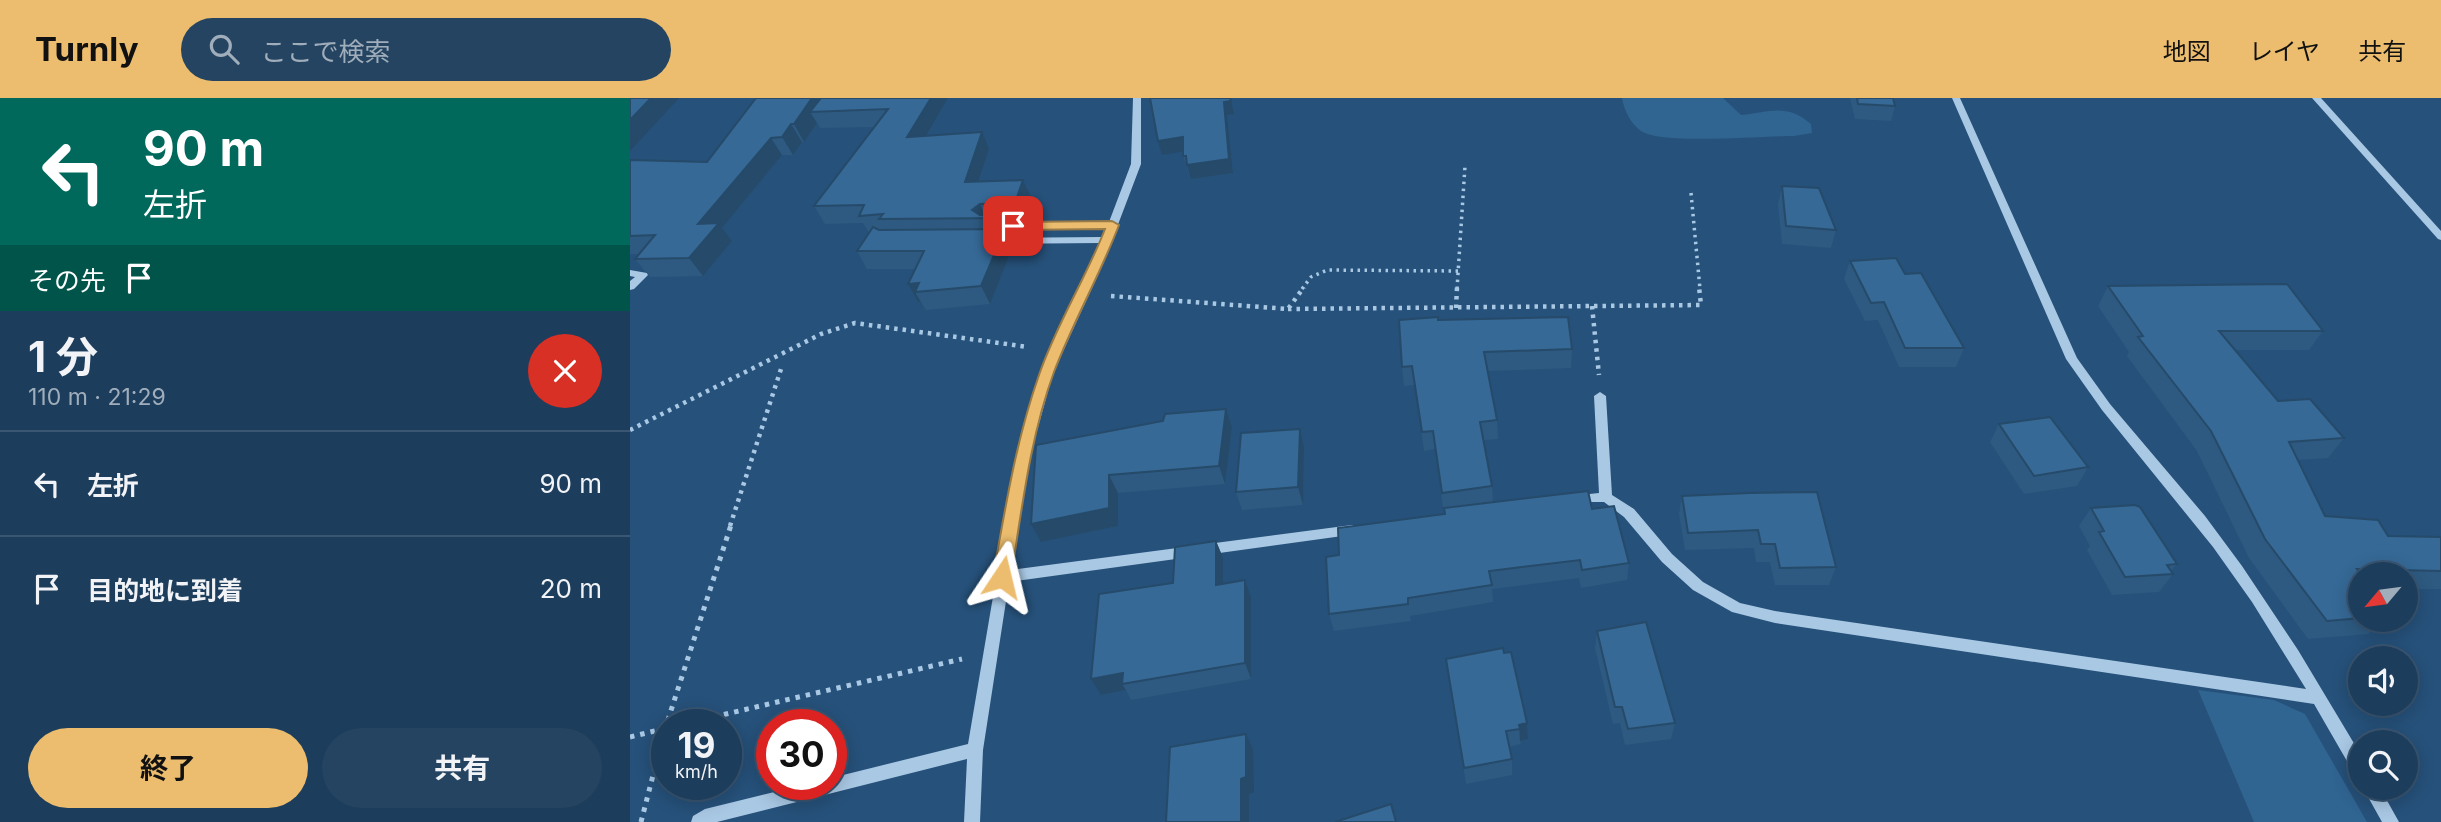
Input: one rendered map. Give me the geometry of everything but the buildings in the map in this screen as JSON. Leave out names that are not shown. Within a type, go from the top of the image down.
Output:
[{"type":"street","points":[[972,822],[975,750],[1021,467],[1047,373],[1106,240],[1136,163],[1137,98]]},
{"type":"street","points":[[1956,98],[2072,359],[2094,395],[2218,542],[2348,748]]},
{"type":"street","points":[[2316,98],[2441,237]]},
{"type":"street","points":[[988,227],[1112,225]]},
{"type":"street","points":[[984,241],[1106,240]]},
{"type":"street","points":[[630,273],[643,275],[630,287]]},
{"type":"street","points":[[1601,396],[1606,497]]},
{"type":"street","points":[[1561,501],[1606,497],[1629,513],[1667,558],[1698,586],[1737,608],[1816,624],[2318,698]]},
{"type":"street","points":[[1002,577],[1370,527]]},
{"type":"street","points":[[699,822],[705,817],[975,750]]},
{"type":"street","points":[[2378,800],[2391,822]]},
{"type":"path","points":[[1455,307],[1465,166]]},
{"type":"path","points":[[1082,293],[1288,309],[1701,305],[1691,193]]},
{"type":"path","points":[[1288,309],[1311,277],[1327,270],[1458,271]]},
{"type":"path","points":[[1592,306],[1601,396]]},
{"type":"path","points":[[630,430],[821,334],[855,323],[1057,351]]},
{"type":"path","points":[[672,709],[781,369]]},
{"type":"path","points":[[742,710],[967,658]]},
{"type":"path","points":[[630,737],[651,732]]},
{"type":"path","points":[[641,822],[651,785]]},
{"type":"shaded area","points":[[1622,98],[1723,98],[1741,115],[1778,110],[1794,113],[1811,124],[1812,133],[1714,139],[1652,135],[1641,131],[1634,124],[1626,112]]},
{"type":"shaded area","points":[[2198,690],[2274,700],[2305,714],[2348,789],[2348,800],[2354,800],[2367,822],[2254,822]]},
{"type":"route","points":[[1002,577],[1021,467],[1047,373],[1082,293],[1098,264],[1112,225],[1013,226]]}]
